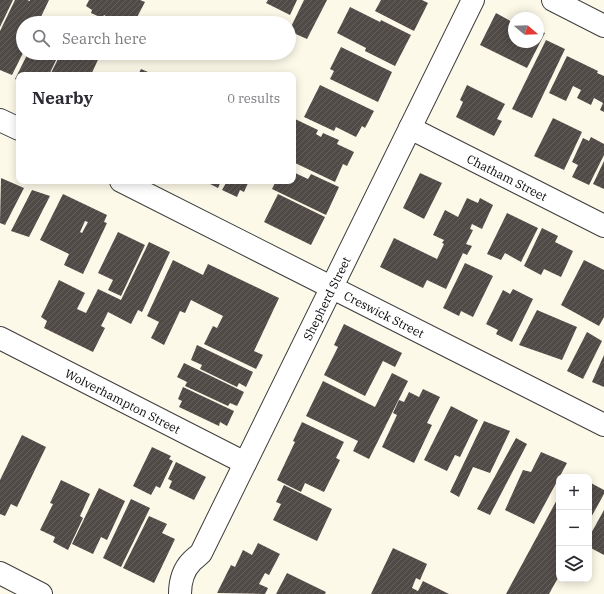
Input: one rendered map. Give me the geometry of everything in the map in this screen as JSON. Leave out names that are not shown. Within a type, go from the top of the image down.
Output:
[{"type":"street","name":"Shepherd Street","points":[[180,594],[181,581],[185,571],[201,553],[473,0]]},
{"type":"street","points":[[553,0],[604,26]]},
{"type":"street","points":[[0,120],[16,128]]},
{"type":"street","name":"Chatham Street","points":[[410,128],[604,226]]},
{"type":"street","name":"Creswick Street","points":[[127,184],[604,425]]},
{"type":"street","name":"Wolverhampton Street","points":[[0,338],[245,463]]},
{"type":"street","points":[[0,573],[41,594]]},
{"type":"building","points":[[0,0],[13,0],[0,27]]},
{"type":"building","points":[[15,0],[49,0],[41,16],[16,16],[16,60],[20,60],[12,75],[0,70],[0,31]]},
{"type":"building","points":[[89,0],[140,0],[145,2],[138,16],[98,16],[91,13],[92,10],[86,6]]},
{"type":"building","points":[[268,0],[297,0],[290,15],[266,3]]},
{"type":"building","points":[[304,0],[327,0],[307,39],[296,34],[296,17]]},
{"type":"building","points":[[381,0],[422,0],[428,3],[414,31],[375,11]]},
{"type":"building","points":[[350,7],[411,35],[395,66],[365,51],[366,48],[337,33]]},
{"type":"building","points":[[496,13],[508,20],[508,48],[537,48],[527,68],[480,45]]},
{"type":"building","points":[[546,40],[565,49],[532,118],[512,109],[542,48],[544,48]]},
{"type":"building","points":[[341,47],[392,72],[378,102],[330,79],[334,71],[330,69]]},
{"type":"building","points":[[567,56],[598,71],[597,73],[604,76],[604,112],[600,110],[603,103],[594,98],[591,105],[577,98],[581,90],[573,86],[566,101],[549,93]]},
{"type":"building","points":[[24,60],[56,60],[50,72],[18,72]]},
{"type":"building","points":[[58,60],[98,60],[92,72],[52,72]]},
{"type":"building","points":[[141,69],[148,72],[140,72]]},
{"type":"building","points":[[320,85],[374,111],[365,128],[362,126],[356,137],[336,127],[334,131],[304,117]]},
{"type":"building","points":[[467,85],[505,104],[497,119],[502,121],[494,136],[456,117],[463,102],[460,100]]},
{"type":"building","points":[[553,118],[582,132],[564,170],[534,156]]},
{"type":"building","points":[[296,119],[318,130],[316,134],[321,137],[323,133],[339,140],[337,144],[354,152],[347,166],[343,164],[335,182],[296,163]]},
{"type":"building","points":[[591,137],[604,144],[604,155],[589,185],[572,177],[578,165],[572,162],[583,138],[589,141]]},
{"type":"building","points":[[604,161],[604,189],[593,184]]},
{"type":"building","points":[[296,173],[308,179],[311,174],[339,187],[326,215],[272,189],[274,184],[296,184]]},
{"type":"building","points":[[420,173],[442,183],[424,219],[403,208]]},
{"type":"building","points":[[1,178],[24,188],[5,225],[0,223]]},
{"type":"building","points":[[210,184],[220,184],[218,188]]},
{"type":"building","points":[[225,184],[248,184],[244,192],[240,190],[237,197],[222,190]]},
{"type":"building","points":[[32,190],[50,196],[29,237],[11,231]]},
{"type":"building","points":[[63,194],[107,215],[104,222],[107,223],[83,274],[64,265],[69,254],[40,240]],"holes":[[[85,221],[88,222],[82,233],[80,232]]]},
{"type":"building","points":[[278,194],[325,217],[311,245],[264,222]]},
{"type":"building","points":[[467,198],[478,203],[480,198],[493,205],[482,229],[472,224],[470,229],[473,230],[466,244],[472,246],[467,255],[463,253],[446,289],[427,280],[423,288],[380,267],[394,238],[437,259],[444,244],[442,243],[444,240],[433,235],[445,210],[458,217]]},
{"type":"building","points":[[507,213],[538,228],[521,262],[505,253],[501,260],[487,254]]},
{"type":"building","points":[[542,228],[558,236],[555,242],[573,251],[561,277],[544,269],[541,275],[524,266]]},
{"type":"building","points":[[118,232],[145,245],[121,296],[108,290],[113,280],[98,273]]},
{"type":"building","points":[[149,242],[170,252],[142,312],[138,310],[131,324],[108,312],[101,326],[105,328],[93,352],[44,328],[47,321],[41,317],[59,280],[85,293],[77,309],[86,313],[98,289],[121,300]]},
{"type":"building","points":[[173,260],[203,275],[208,264],[279,298],[254,351],[263,355],[256,369],[204,344],[213,326],[217,328],[223,316],[191,300],[185,313],[180,311],[164,345],[151,338],[159,322],[147,316]]},
{"type":"building","points":[[584,260],[604,270],[604,317],[599,326],[561,305]]},
{"type":"building","points":[[465,263],[493,276],[473,317],[461,311],[459,316],[443,308]]},
{"type":"building","points":[[513,289],[533,299],[512,342],[496,334],[498,330],[486,324],[503,290],[510,294]]},
{"type":"building","points":[[537,310],[577,327],[562,360],[519,345]]},
{"type":"building","points":[[344,324],[402,353],[395,367],[383,361],[365,396],[324,375],[338,347],[334,345]]},
{"type":"building","points":[[587,332],[602,341],[583,379],[567,371]]},
{"type":"building","points":[[197,345],[253,372],[246,387],[239,383],[237,387],[200,369],[202,365],[191,360]]},
{"type":"building","points":[[604,355],[604,387],[592,382]]},
{"type":"building","points":[[184,363],[244,392],[237,406],[230,403],[228,406],[185,386],[187,382],[177,377]]},
{"type":"building","points":[[392,373],[408,381],[369,459],[353,451],[358,441],[306,416],[323,381],[375,407]]},
{"type":"building","points":[[183,387],[234,411],[227,426],[220,422],[219,426],[179,407],[182,401],[178,399]]},
{"type":"building","points":[[423,389],[440,397],[427,423],[432,425],[414,463],[382,447],[397,415],[393,413],[399,400],[404,402],[409,392],[419,397]]},
{"type":"building","points":[[451,406],[478,420],[460,457],[455,455],[447,471],[424,460]]},
{"type":"building","points":[[484,421],[510,431],[490,473],[473,467],[459,497],[450,492]]},
{"type":"building","points":[[302,422],[344,442],[336,458],[340,460],[324,492],[305,483],[301,492],[277,480],[295,442],[293,441]]},
{"type":"building","points":[[22,435],[46,447],[17,507],[11,504],[5,516],[0,514],[0,480]]},
{"type":"building","points":[[516,438],[527,444],[490,515],[477,509]]},
{"type":"building","points":[[152,447],[171,456],[169,459],[173,461],[160,488],[156,486],[151,495],[133,486]]},
{"type":"building","points":[[541,452],[567,463],[561,474],[556,474],[556,483],[534,524],[505,510],[523,470],[531,472]]},
{"type":"building","points":[[176,462],[206,477],[194,500],[169,488],[172,481],[168,479]]},
{"type":"building","points":[[61,480],[90,494],[80,516],[83,518],[68,550],[53,542],[55,537],[40,530],[53,504],[50,503]]},
{"type":"building","points":[[592,484],[604,490],[604,494],[592,516]]},
{"type":"building","points":[[284,485],[332,509],[317,541],[273,520],[281,504],[276,502]]},
{"type":"building","points":[[99,488],[125,501],[107,540],[101,537],[93,554],[72,544]]},
{"type":"building","points":[[131,499],[150,508],[121,567],[103,558]]},
{"type":"building","points":[[556,502],[556,581],[549,594],[506,594]]},
{"type":"building","points":[[604,510],[604,555],[592,549],[592,532]]},
{"type":"building","points":[[149,516],[167,524],[162,533],[175,539],[154,583],[123,568]]},
{"type":"building","points":[[258,543],[280,554],[269,575],[265,573],[259,584],[268,588],[265,594],[217,593],[231,565],[235,567],[243,550],[252,555]]},
{"type":"building","points":[[393,548],[427,564],[420,580],[416,578],[412,588],[418,591],[423,581],[449,594],[371,594]]},
{"type":"building","points":[[287,573],[326,592],[325,594],[276,594]]}]
